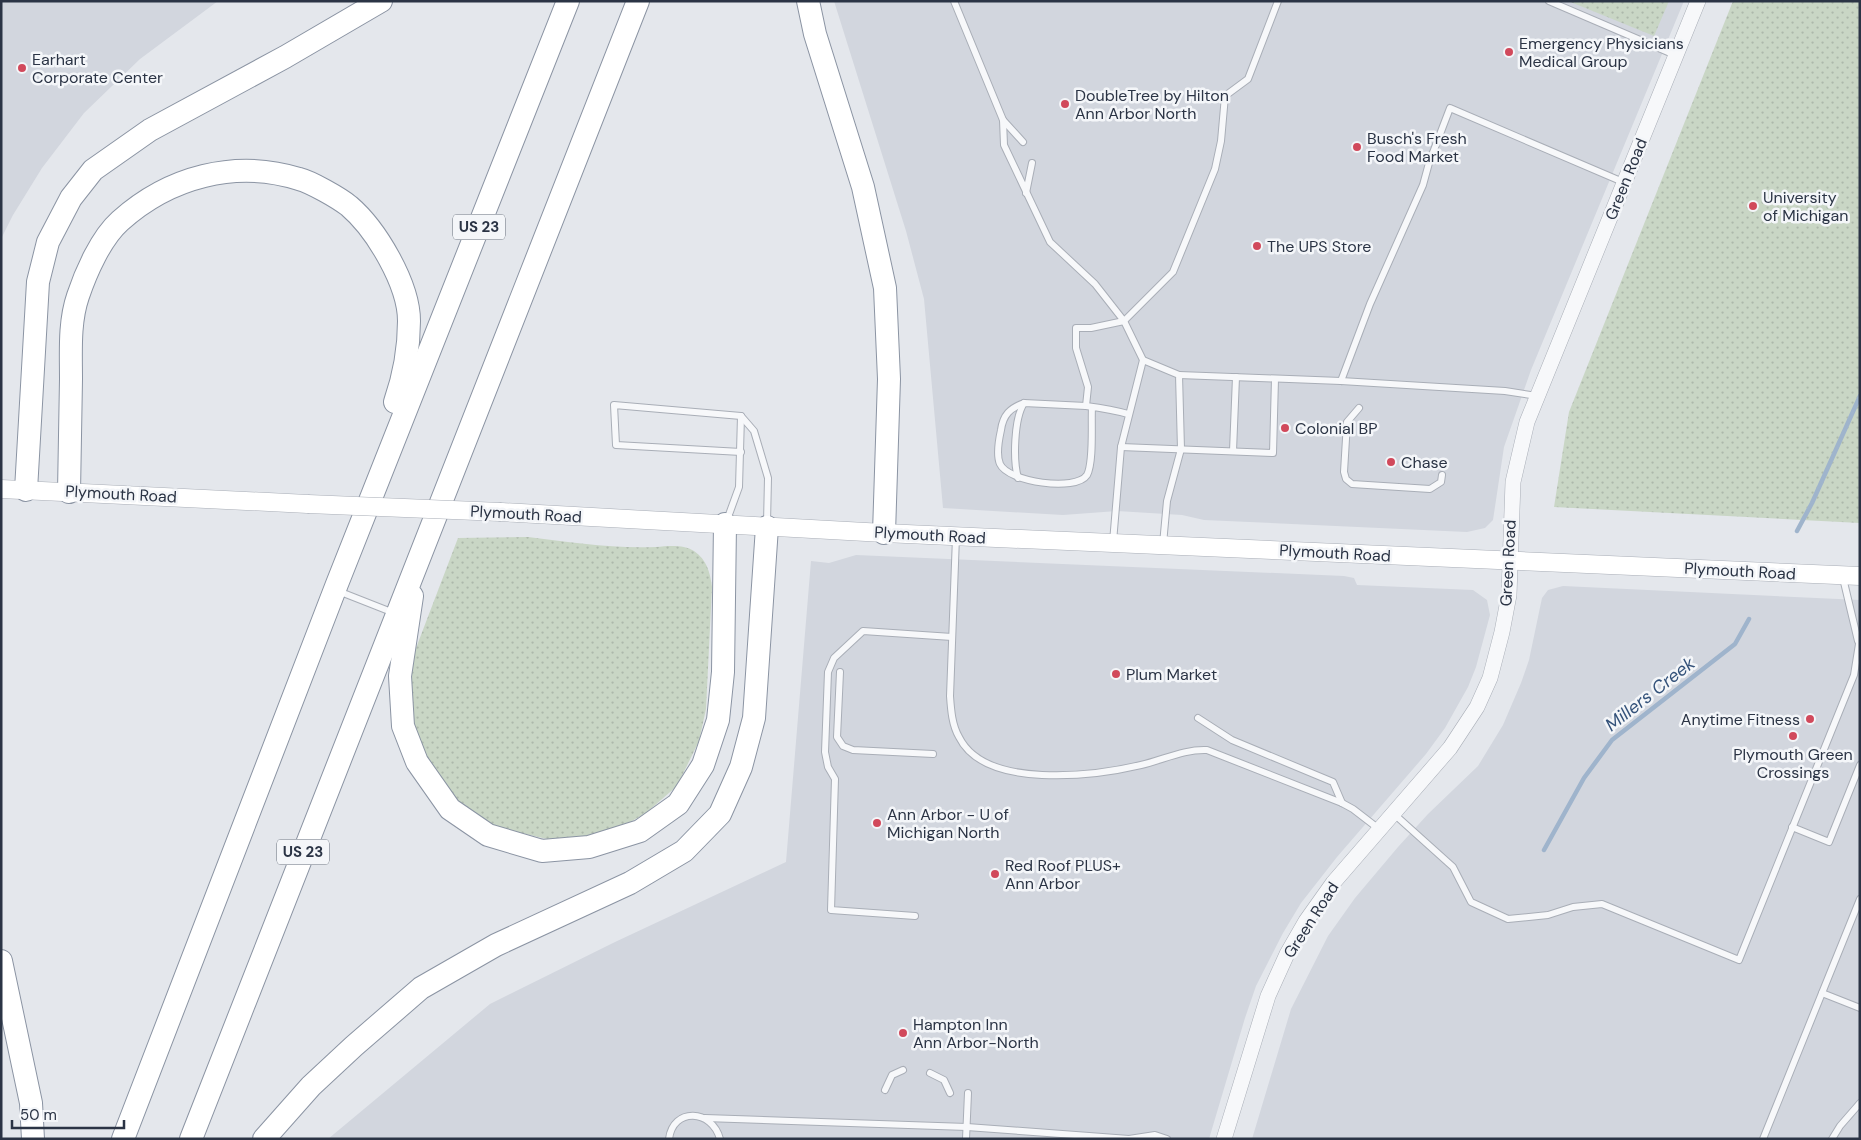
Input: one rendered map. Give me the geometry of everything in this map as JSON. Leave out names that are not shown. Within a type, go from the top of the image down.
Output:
[{"type":"highway","points":[[26,490],[38,282],[48,242],[71,198],[93,170],[150,130],[285,57],[381,1]]},
{"type":"highway","name":"US 23","points":[[123,1139],[336,586],[568,1]]},
{"type":"highway","name":"US 23","points":[[191,1139],[638,1]]},
{"type":"highway","points":[[808,1],[815,34],[863,187],[885,288],[889,379],[884,533]]},
{"type":"highway","points":[[69,492],[71,336],[77,298],[92,259],[119,222],[164,189],[206,174],[254,170],[300,179],[348,205],[375,236],[399,275],[409,319],[404,375],[378,448],[336,586]]},
{"type":"highway","points":[[416,565],[408,635],[400,676],[403,726],[417,762],[450,809],[488,835],[542,851],[589,847],[640,831],[678,804],[703,765],[718,720],[723,672],[725,524]]},
{"type":"highway","points":[[264,1139],[311,1086],[421,988],[496,945],[630,883],[684,851],[720,814],[741,767],[754,718],[767,526]]},
{"type":"highway","points":[[1,961],[31,1103],[33,1139]]},
{"type":"main road","name":"Plymouth Road","points":[[1,489],[501,512],[884,533],[1851,576]]},
{"type":"street","name":"Green Road","points":[[1224,1139],[1268,996],[1287,954],[1306,921],[1334,883],[1438,764],[1477,707],[1490,678],[1509,595],[1513,482],[1519,451],[1538,396],[1698,1]]},
{"type":"lane","points":[[954,1],[986,84],[1003,120],[1024,142]]},
{"type":"lane","points":[[1128,414],[1089,407],[1024,403],[1008,412],[1002,422],[998,458],[1000,466],[1018,478],[1064,483],[1074,483],[1087,474],[1090,459],[1089,407],[1088,387],[1076,348],[1076,328],[1091,328],[1124,321],[1173,272],[1215,169],[1221,141],[1224,96],[1248,79],[1278,1]]},
{"type":"lane","points":[[1548,1],[1676,56]]},
{"type":"lane","points":[[1341,381],[1370,304],[1423,185],[1429,163],[1450,108],[1625,182]]},
{"type":"lane","points":[[1003,120],[1004,145],[1050,242],[1094,284],[1124,321],[1143,360],[1179,375],[1341,381],[1505,391],[1538,396]]},
{"type":"lane","points":[[1026,192],[1032,163]]},
{"type":"lane","points":[[1113,543],[1121,447],[1143,360]]},
{"type":"lane","points":[[1163,545],[1167,501],[1181,449],[1179,375]]},
{"type":"lane","points":[[1233,451],[1236,377]]},
{"type":"lane","points":[[1121,447],[1273,453],[1275,379]]},
{"type":"lane","points":[[1018,478],[1015,467],[1018,412],[1024,403]]},
{"type":"lane","points":[[741,452],[616,445],[614,405],[741,416],[754,431],[768,478],[767,526]]},
{"type":"lane","points":[[1359,408],[1347,422],[1344,472],[1346,479],[1352,484],[1430,489],[1441,482],[1442,475]]},
{"type":"lane","points":[[725,524],[739,487],[741,416]]},
{"type":"lane","points":[[956,536],[950,696],[952,716],[959,738],[971,752],[991,766],[1000,769],[1046,774],[1090,774],[1141,765],[1184,752],[1208,750],[1354,808],[1380,829]]},
{"type":"lane","points":[[1394,814],[1453,866],[1471,902],[1508,919],[1548,914],[1573,907],[1602,904],[1739,960],[1852,680],[1859,640],[1851,576]]},
{"type":"lane","points":[[336,586],[396,614]]},
{"type":"lane","points":[[915,916],[831,910],[834,779],[828,767],[825,752],[828,672],[834,658],[863,631],[952,637]]},
{"type":"lane","points":[[840,672],[838,737],[843,746],[857,751],[933,754]]},
{"type":"lane","points":[[1852,680],[1860,684]]},
{"type":"lane","points":[[1198,718],[1232,740],[1333,782],[1342,803]]},
{"type":"lane","points":[[1792,827],[1828,842],[1860,765]]},
{"type":"lane","points":[[1763,1139],[1860,899]]},
{"type":"lane","points":[[1822,993],[1860,1008]]},
{"type":"lane","points":[[885,1090],[892,1075],[903,1070]]},
{"type":"lane","points":[[930,1073],[944,1080],[950,1093]]},
{"type":"lane","points":[[966,1139],[968,1094]]},
{"type":"lane","points":[[1832,1139],[1840,1126],[1860,1103]]},
{"type":"lane","points":[[669,1139],[674,1125],[680,1120],[697,1115],[705,1118],[967,1127],[1129,1139],[1155,1135],[1167,1139]]},
{"type":"lane","points":[[705,1118],[718,1130],[720,1139]]},
{"type":"shaded area","points":[[1,1],[218,1],[140,59],[84,113],[42,168],[13,215],[1,239]]},
{"type":"shaded area","points":[[834,1],[1684,1],[1531,370],[1504,447],[1493,520],[1485,528],[1467,532],[1204,520],[1182,515],[1117,511],[1063,515],[943,508],[924,299],[906,231]]},
{"type":"shaded area","points":[[856,555],[1344,576],[1354,578],[1357,585],[1473,590],[1487,600],[1490,615],[1476,667],[1468,687],[1445,728],[1426,754],[1337,857],[1301,903],[1283,933],[1256,986],[1209,1139],[328,1139],[490,1004],[615,942],[786,862],[811,561],[829,563]]},
{"type":"shaded area","points":[[1563,586],[1860,600],[1860,1139],[1252,1139],[1291,1009],[1328,936],[1355,898],[1398,847],[1428,814],[1478,766],[1503,725],[1521,683],[1529,660],[1542,598],[1548,590]]},
{"type":"green space","points":[[1568,1],[1669,1],[1654,36]]},
{"type":"green space","name":"University of Michigan","points":[[1733,1],[1860,1],[1860,523],[1554,507],[1569,412]]},
{"type":"green space","points":[[528,537],[608,546],[685,547],[694,551],[702,558],[710,576],[712,587],[706,709],[699,741],[677,786],[646,813],[604,837],[547,839],[497,827],[459,802],[432,773],[413,733],[408,669],[458,538]]},
{"type":"waterway","name":"Millers Creek","points":[[1797,531],[1812,503],[1860,396]]},
{"type":"waterway","name":"Millers Creek","points":[[1544,850],[1584,778],[1612,740],[1735,644],[1749,619]]},
{"type":"place","name":"Emergency Physicians Medical Group","points":[[1509,52]]},
{"type":"place","name":"Earhart Corporate Center","points":[[22,68]]},
{"type":"place","name":"DoubleTree by Hilton Ann Arbor North","points":[[1065,104]]},
{"type":"place","name":"Busch's Fresh Food Market","points":[[1357,147]]},
{"type":"place","name":"University of Michigan","points":[[1753,206]]},
{"type":"place","name":"The UPS Store","points":[[1257,246]]},
{"type":"place","name":"Colonial BP","points":[[1285,428]]},
{"type":"place","name":"Chase","points":[[1391,462]]},
{"type":"place","name":"Plum Market","points":[[1116,674]]},
{"type":"place","name":"Anytime Fitness","points":[[1810,719]]},
{"type":"place","name":"Plymouth Green Crossings","points":[[1793,736]]},
{"type":"place","name":"Ann Arbor - U of Michigan North","points":[[877,823]]},
{"type":"place","name":"Red Roof PLUS+ Ann Arbor","points":[[995,874]]},
{"type":"place","name":"Hampton Inn Ann Arbor-North","points":[[903,1033]]}]
